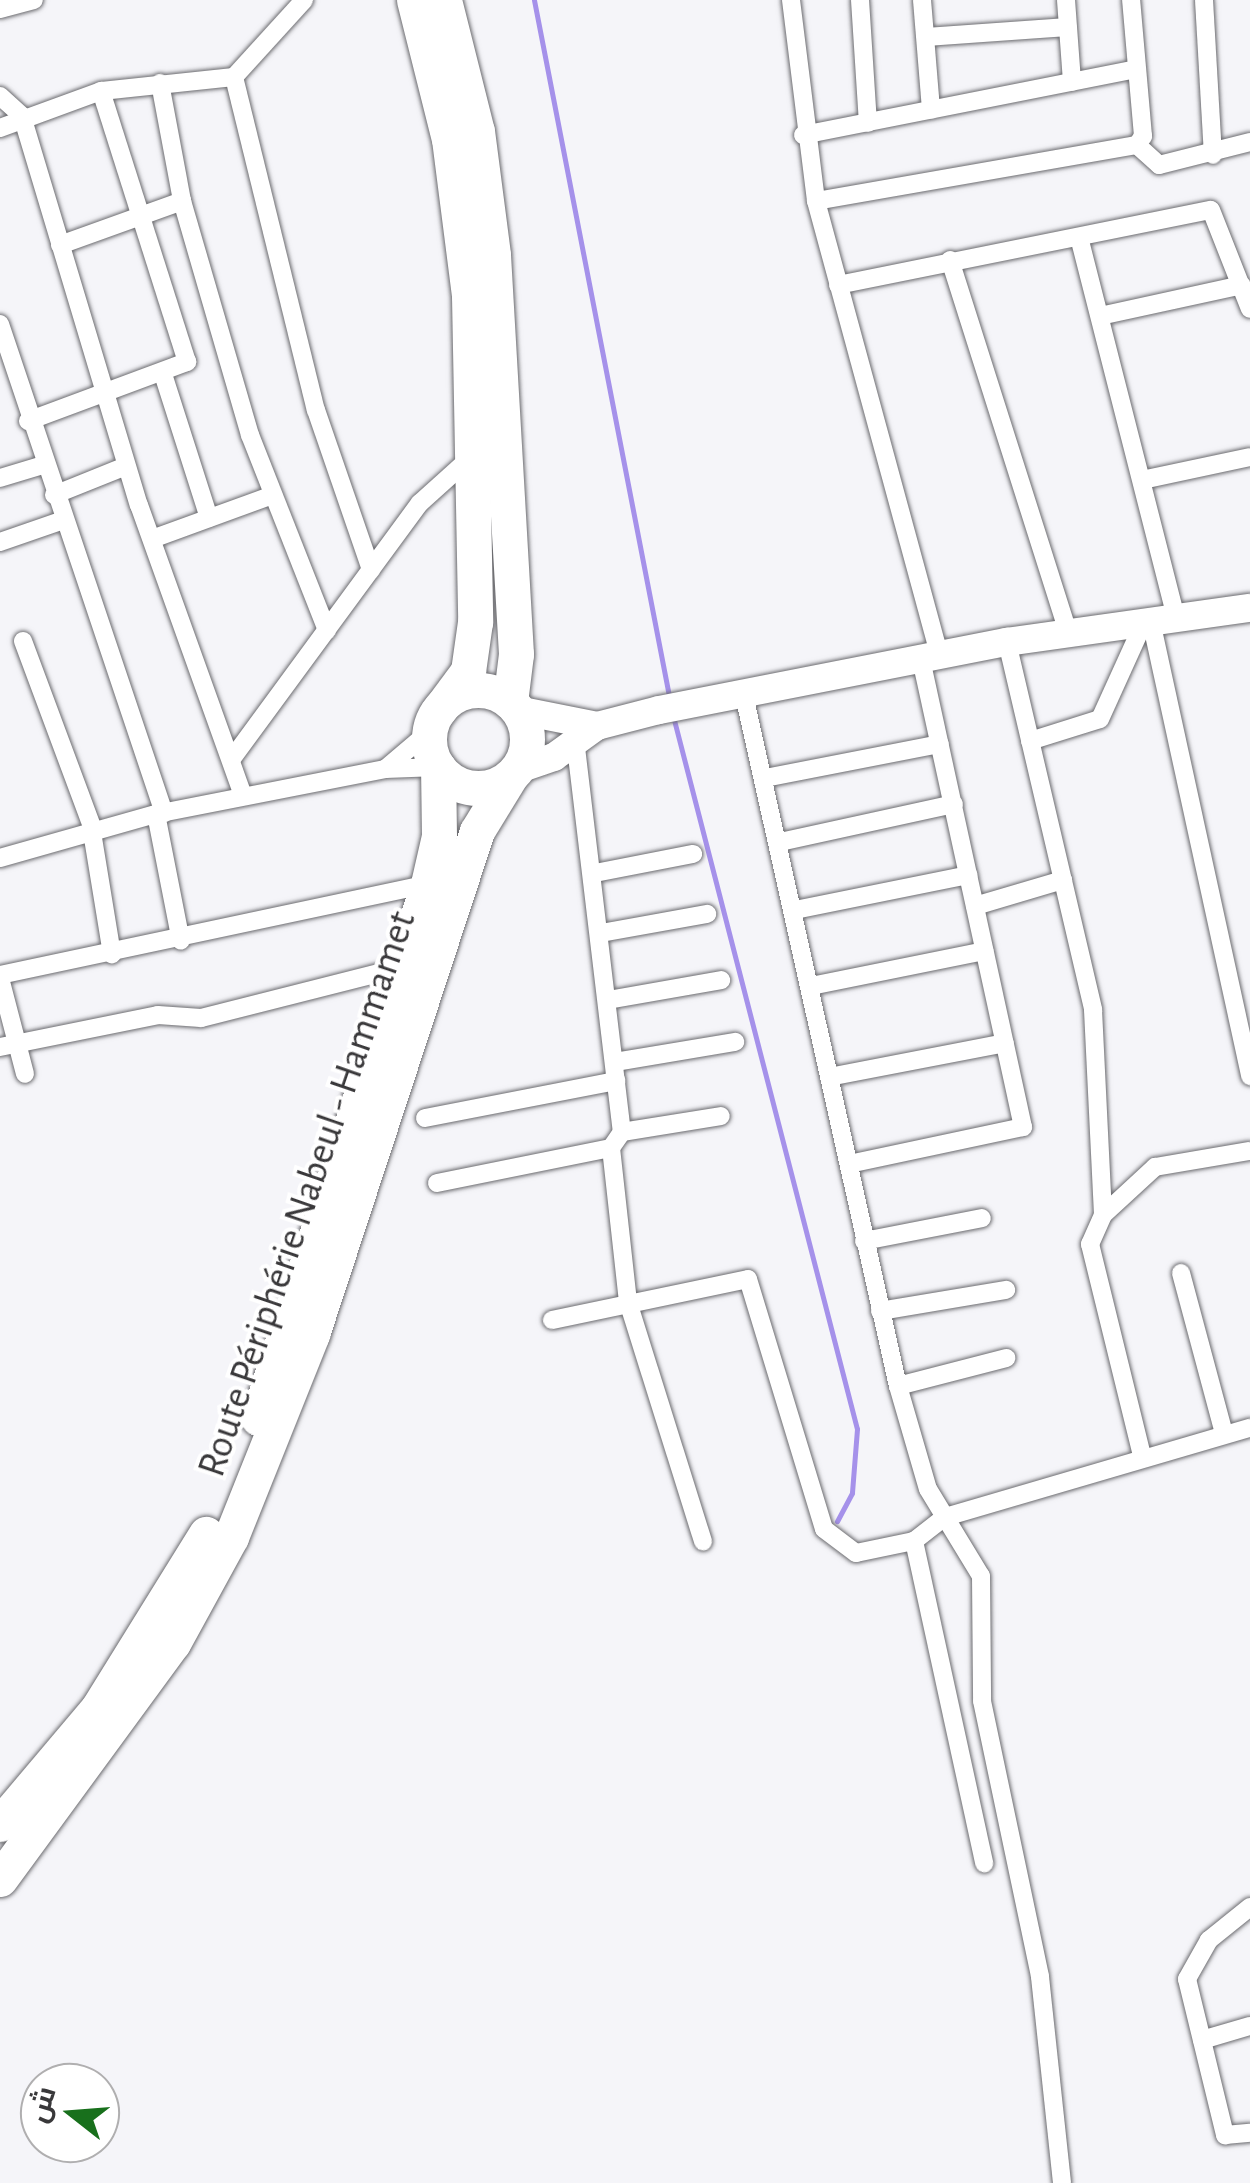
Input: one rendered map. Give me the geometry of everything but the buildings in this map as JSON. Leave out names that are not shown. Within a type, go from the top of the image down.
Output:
[{"type":"highway","points":[[414,0],[456,198],[474,456],[473,650],[468,671],[434,720],[438,767],[464,786],[513,773],[527,740],[514,706],[516,654],[493,255],[477,132],[444,0]]},
{"type":"highway","points":[[434,720],[465,692],[514,706]]},
{"type":"highway","name":"Route Périphérie Nabeul - Hammamet","points":[[0,1824],[98,1708],[149,1632],[248,1451],[428,884],[439,836],[438,767]]},
{"type":"highway","name":"Route Périphérie Nabeul - Hammamet","points":[[0,1879],[164,1658],[230,1537],[312,1334],[477,831],[513,773]]},
{"type":"street","points":[[1,5],[34,0]]},
{"type":"street","points":[[0,128],[22,116],[101,90],[234,77],[304,0]]},
{"type":"street","points":[[791,0],[803,135],[816,201],[930,657],[940,744],[1021,1132],[849,1164]]},
{"type":"street","points":[[860,0],[868,122]]},
{"type":"street","points":[[922,0],[931,110]]},
{"type":"street","points":[[1066,0],[1072,82]]},
{"type":"street","points":[[816,201],[1137,145],[1143,136],[1131,0]]},
{"type":"street","points":[[1204,0],[1214,155]]},
{"type":"street","points":[[926,37],[1068,27]]},
{"type":"street","points":[[803,135],[1137,69]]},
{"type":"street","points":[[234,77],[316,410],[371,570]]},
{"type":"street","points":[[160,83],[182,201],[270,496],[327,630]]},
{"type":"street","points":[[28,421],[188,362],[101,90]]},
{"type":"street","points":[[0,96],[22,116],[102,394],[243,796]]},
{"type":"street","points":[[1137,145],[1160,165],[1214,155],[1250,142]]},
{"type":"street","points":[[60,245],[182,201]]},
{"type":"street","points":[[838,285],[1214,210],[1250,309]]},
{"type":"street","points":[[1079,236],[1142,480],[1157,620],[1250,1076]]},
{"type":"street","points":[[950,260],[1068,634]]},
{"type":"street","points":[[1100,316],[1242,285]]},
{"type":"street","points":[[1,328],[9,390],[28,421],[64,520],[160,814],[181,941]]},
{"type":"street","points":[[163,374],[209,518]]},
{"type":"street","points":[[230,760],[442,476],[474,456]]},
{"type":"street","points":[[1142,480],[1250,457]]},
{"type":"street","points":[[0,478],[43,464]]},
{"type":"street","points":[[54,495],[126,466]]},
{"type":"street","points":[[152,539],[270,496]]},
{"type":"street","points":[[0,542],[64,520]]},
{"type":"street","points":[[513,773],[586,733],[658,710],[1008,642],[1250,608]]},
{"type":"street","points":[[1030,741],[1100,719],[1157,620]]},
{"type":"street","points":[[23,641],[94,832],[112,954]]},
{"type":"street","points":[[1008,642],[1099,1053],[1094,1143],[1103,1215]]},
{"type":"street","points":[[744,694],[766,778],[898,1386],[928,1489],[981,1576],[982,1701],[1040,1977],[1062,2183]]},
{"type":"street","points":[[514,706],[586,733]]},
{"type":"street","points":[[385,769],[434,720]]},
{"type":"street","points":[[586,733],[595,874],[615,1072],[628,1302],[703,1542]]},
{"type":"street","points":[[766,778],[940,744]]},
{"type":"street","points":[[0,858],[160,814],[243,796],[385,769],[438,767]]},
{"type":"street","points":[[780,842],[954,804]]},
{"type":"street","points":[[595,874],[693,854]]},
{"type":"street","points":[[794,910],[968,876]]},
{"type":"street","points":[[975,906],[1063,880]]},
{"type":"street","points":[[25,1074],[8,1046],[0,976],[181,941],[428,884]]},
{"type":"street","points":[[601,933],[707,914]]},
{"type":"street","points":[[811,986],[984,951]]},
{"type":"street","points":[[8,1046],[158,1016],[202,1018],[403,967]]},
{"type":"street","points":[[608,1000],[722,980]]},
{"type":"street","points":[[426,1118],[735,1042]]},
{"type":"street","points":[[828,1077],[1005,1043]]},
{"type":"street","points":[[438,1183],[721,1116]]},
{"type":"street","points":[[1142,1456],[1090,1244],[1103,1215],[1154,1166],[1250,1150]]},
{"type":"street","points":[[864,1241],[982,1218]]},
{"type":"street","points":[[1181,1273],[1224,1434]]},
{"type":"street","points":[[552,1320],[748,1279],[824,1529],[856,1553],[914,1540],[945,1517],[1142,1456],[1250,1428]]},
{"type":"street","points":[[880,1312],[1006,1290]]},
{"type":"street","points":[[898,1386],[1006,1358]]},
{"type":"street","points":[[914,1540],[984,1863]]},
{"type":"street","points":[[1250,1906],[1188,1970],[1225,2134],[1250,2133]]},
{"type":"street","points":[[1202,2040],[1250,2026]]},
{"type":"waterway","points":[[534,0],[670,701]]},
{"type":"waterway","points":[[673,716],[857,1429],[852,1493],[837,1521]]}]
